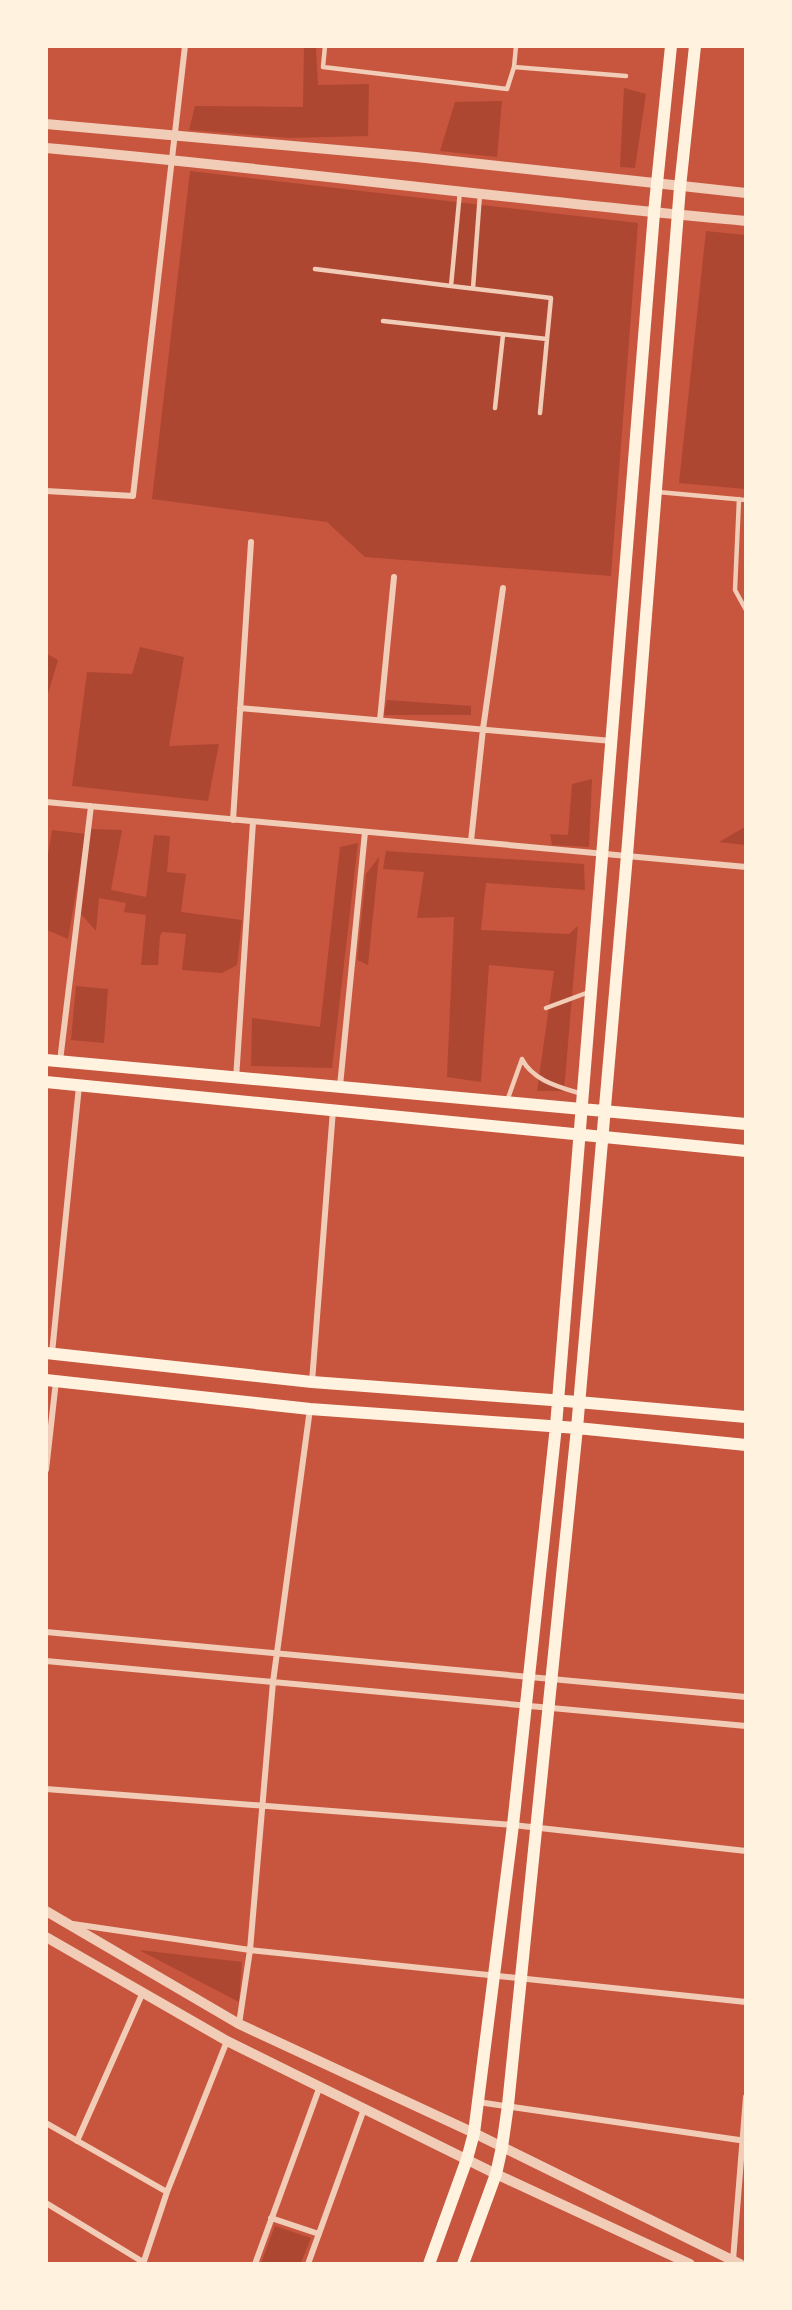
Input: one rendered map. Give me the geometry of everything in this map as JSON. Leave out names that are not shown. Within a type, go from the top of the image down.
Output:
[{"type":"main road","points":[[429,2264],[467,2159],[474,2133],[526,1706],[556,1426],[654,213],[671,46]]},
{"type":"main road","points":[[463,2264],[496,2174],[508,2105],[576,1428],[627,855],[680,187],[695,46]]},
{"type":"main road","points":[[46,1060],[746,1124]]},
{"type":"main road","points":[[46,1082],[746,1151]]},
{"type":"main road","points":[[49,1354],[312,1382],[746,1417]]},
{"type":"main road","points":[[51,1381],[310,1409],[556,1426],[746,1445]]},
{"type":"street","points":[[46,491],[133,496],[184,46]]},
{"type":"street","points":[[46,124],[416,157],[746,193]]},
{"type":"street","points":[[46,148],[172,159],[654,213],[746,221]]},
{"type":"street","points":[[233,820],[251,542]]},
{"type":"street","points":[[380,720],[394,577]]},
{"type":"street","points":[[471,841],[483,729],[503,588]]},
{"type":"street","points":[[240,708],[612,741]]},
{"type":"street","points":[[46,802],[746,867]]},
{"type":"street","points":[[60,1062],[91,806]]},
{"type":"street","points":[[236,1079],[253,822]]},
{"type":"street","points":[[340,1086],[365,832]]},
{"type":"street","points":[[49,1354],[79,1085]]},
{"type":"street","points":[[312,1382],[333,1109]]},
{"type":"street","points":[[46,1470],[51,1381]]},
{"type":"street","points":[[239,2024],[250,1950],[273,1682],[310,1409]]},
{"type":"street","points":[[46,1632],[528,1678],[746,1696]]},
{"type":"street","points":[[46,1661],[746,1726]]},
{"type":"street","points":[[46,1789],[513,1825],[746,1851]]},
{"type":"street","points":[[46,1911],[239,2024],[474,2133],[737,2262],[746,2097]]},
{"type":"street","points":[[69,1924],[250,1950],[746,2002]]},
{"type":"street","points":[[46,1937],[227,2041],[496,2174],[690,2264]]},
{"type":"street","points":[[78,2141],[143,1992]]},
{"type":"street","points":[[46,2203],[143,2263],[167,2192],[227,2041]]},
{"type":"street","points":[[255,2264],[320,2086]]},
{"type":"street","points":[[478,2102],[744,2140]]},
{"type":"street","points":[[308,2264],[364,2109]]},
{"type":"street","points":[[46,2123],[167,2192]]},
{"type":"street","points":[[271,2218],[319,2234]]},
{"type":"lane","points":[[326,46],[324,67],[507,89],[514,67],[516,46]]},
{"type":"lane","points":[[514,67],[626,76]]},
{"type":"lane","points":[[452,286],[460,191]]},
{"type":"lane","points":[[473,288],[480,194]]},
{"type":"lane","points":[[315,269],[551,298],[540,413]]},
{"type":"lane","points":[[382,321],[547,339]]},
{"type":"lane","points":[[495,408],[503,334]]},
{"type":"lane","points":[[656,492],[746,500]]},
{"type":"lane","points":[[739,500],[735,590],[746,610]]},
{"type":"lane","points":[[546,1008],[591,992]]},
{"type":"lane","points":[[507,1102],[522,1059],[527,1069],[551,1084],[584,1094]]},
{"type":"shaded area","points":[[304,47],[316,47],[318,85],[369,84],[368,136],[289,138],[189,130],[195,106],[303,107]]},
{"type":"shaded area","points":[[624,88],[646,94],[635,168],[620,167]]},
{"type":"shaded area","points":[[502,101],[497,157],[440,151],[455,102]]},
{"type":"shaded area","points":[[190,171],[638,223],[611,576],[365,557],[327,522],[152,499]]},
{"type":"shaded area","points":[[706,231],[745,235],[745,489],[679,483]]},
{"type":"shaded area","points":[[140,647],[184,657],[169,746],[219,744],[208,801],[72,786],[87,672],[132,674]]},
{"type":"shaded area","points":[[47,654],[58,660],[47,697]]},
{"type":"shaded area","points":[[387,700],[471,706],[471,715],[384,715]]},
{"type":"shaded area","points":[[592,779],[589,847],[552,845],[550,834],[568,835],[572,784]]},
{"type":"shaded area","points":[[745,827],[745,845],[719,842]]},
{"type":"shaded area","points":[[90,829],[122,830],[111,890],[146,897],[154,835],[170,836],[167,872],[186,874],[181,912],[242,920],[237,965],[222,973],[182,970],[186,934],[162,932],[158,965],[141,965],[146,915],[124,912],[126,903],[99,898],[96,931],[81,914]]},
{"type":"shaded area","points":[[52,830],[86,834],[68,939],[47,930],[47,860]]},
{"type":"shaded area","points":[[358,843],[332,1068],[251,1066],[252,1018],[320,1027],[340,847]]},
{"type":"shaded area","points":[[386,851],[584,864],[585,890],[486,883],[481,930],[569,934],[578,926],[564,1091],[537,1091],[554,971],[489,965],[481,1082],[447,1077],[454,917],[417,918],[424,872],[383,869]]},
{"type":"shaded area","points":[[379,857],[368,965],[357,960],[366,874]]},
{"type":"shaded area","points":[[76,986],[108,989],[104,1043],[71,1040]]},
{"type":"shaded area","points":[[139,1950],[242,1962],[239,2002]]},
{"type":"shaded area","points":[[275,2226],[311,2238],[301,2263],[261,2263]]}]
